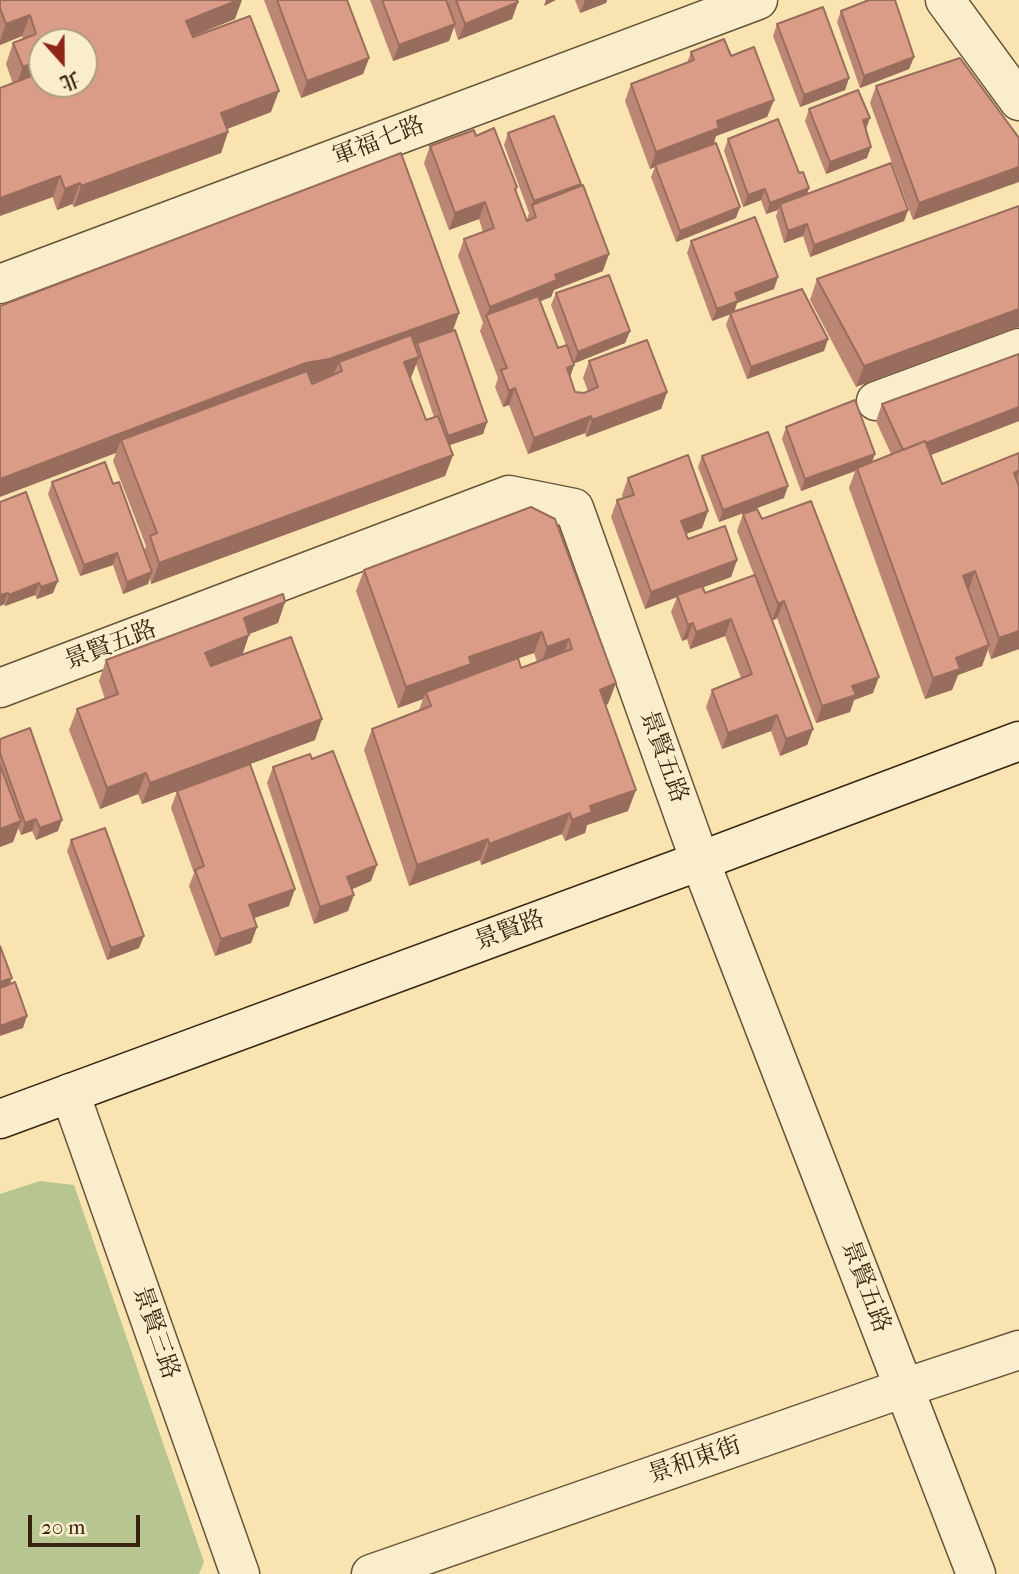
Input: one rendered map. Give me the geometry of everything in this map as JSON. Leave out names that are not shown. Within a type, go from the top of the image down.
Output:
[{"type":"street","name":"軍福七路","points":[[0,284],[758,0]]},
{"type":"street","points":[[945,0],[1019,101]]},
{"type":"street","points":[[876,401],[1019,348]]},
{"type":"street","name":"景賢五路","points":[[0,688],[509,495],[574,508],[700,861],[976,1574]]},
{"type":"street","name":"景賢路","points":[[0,1119],[1019,741]]},
{"type":"street","name":"景賢三路","points":[[70,1093],[240,1574]]},
{"type":"street","name":"景和東街","points":[[371,1574],[1019,1350]]},
{"type":"green space","points":[[40,1181],[74,1185],[204,1562],[199,1574],[0,1574],[0,1194]]},
{"type":"building","points":[[0,0],[238,0],[186,21],[193,37],[250,16],[279,91],[221,113],[228,132],[81,186],[80,183],[65,189],[60,176],[0,198],[0,88],[28,77],[28,98],[98,98],[98,28],[34,28],[30,15],[6,24]]},
{"type":"building","points":[[277,0],[347,0],[369,58],[307,81]]},
{"type":"building","points":[[382,0],[446,0],[455,24],[399,45]]},
{"type":"building","points":[[456,0],[517,0],[518,2],[465,24]]},
{"type":"building","points":[[869,0],[895,0],[914,57],[864,76],[841,11]]},
{"type":"building","points":[[823,7],[849,78],[804,95],[777,24]]},
{"type":"building","points":[[28,37],[28,65],[23,67],[13,43]]},
{"type":"building","points":[[724,39],[731,56],[754,47],[774,100],[717,121],[719,128],[656,152],[631,84],[694,60],[691,52]]},
{"type":"building","points":[[960,58],[1019,138],[1019,167],[919,203],[876,86]]},
{"type":"building","points":[[858,90],[870,118],[863,120],[871,147],[830,162],[809,109]]},
{"type":"building","points":[[554,116],[581,184],[534,201],[508,133]]},
{"type":"building","points":[[778,119],[799,173],[803,172],[809,188],[770,203],[765,189],[748,195],[728,139]]},
{"type":"building","points":[[494,128],[527,221],[536,217],[532,205],[583,185],[609,254],[555,275],[557,280],[490,307],[464,239],[494,228],[485,202],[455,213],[430,146],[474,130],[476,136]]},
{"type":"building","points":[[716,143],[740,207],[680,231],[655,165]]},
{"type":"building","points":[[401,153],[459,313],[329,359],[306,363],[0,479],[0,306]]},
{"type":"building","points":[[891,163],[908,210],[814,245],[807,224],[788,231],[780,204]]},
{"type":"building","points":[[1019,206],[1019,309],[864,366],[817,279]]},
{"type":"building","points":[[755,217],[778,277],[735,293],[738,301],[717,309],[691,241]]},
{"type":"building","points":[[609,275],[630,331],[578,352],[556,293]]},
{"type":"building","points":[[802,289],[828,339],[751,367],[730,313]]},
{"type":"building","points":[[538,296],[558,348],[567,345],[574,365],[567,368],[575,392],[584,393],[598,387],[589,361],[647,340],[667,392],[592,420],[591,416],[534,438],[515,388],[509,391],[501,370],[507,368],[486,315]]},
{"type":"building","points":[[455,330],[487,422],[448,436],[417,343]]},
{"type":"building","points":[[411,335],[419,357],[404,362],[426,420],[438,416],[453,455],[159,563],[150,536],[157,533],[121,440],[307,371],[312,384],[342,371],[339,362]]},
{"type":"building","points":[[1019,354],[1019,407],[903,450],[882,404]]},
{"type":"building","points":[[855,400],[875,454],[805,479],[786,427]]},
{"type":"building","points":[[768,432],[788,486],[723,510],[702,456]]},
{"type":"building","points":[[925,441],[942,484],[1019,453],[1019,470],[1014,473],[1019,487],[1019,631],[999,638],[975,571],[963,576],[989,645],[956,658],[960,669],[933,678],[857,468]]},
{"type":"building","points":[[688,455],[708,511],[681,521],[688,539],[725,526],[737,560],[651,592],[617,500],[634,495],[628,478]]},
{"type":"building","points":[[105,462],[113,484],[119,482],[152,572],[127,582],[117,553],[84,565],[52,482]]},
{"type":"building","points":[[26,492],[58,581],[41,587],[39,583],[9,595],[0,595],[0,502]]},
{"type":"building","points":[[811,501],[879,677],[852,686],[856,695],[822,706],[784,601],[778,604],[743,514],[757,509],[762,519]]},
{"type":"building","points":[[531,507],[555,519],[616,683],[600,690],[636,790],[590,806],[592,812],[572,820],[570,813],[489,844],[488,839],[417,865],[372,729],[431,706],[426,692],[518,658],[521,668],[572,649],[569,639],[547,647],[542,632],[469,657],[471,664],[406,687],[364,570]]},
{"type":"building","points":[[755,575],[813,729],[786,739],[777,715],[728,733],[712,690],[752,674],[731,619],[696,632],[693,623],[688,625],[677,595],[702,586],[705,593]]},
{"type":"building","points":[[283,594],[285,602],[244,618],[249,635],[205,653],[211,666],[291,637],[322,719],[150,783],[146,773],[107,788],[77,709],[118,694],[106,660]]},
{"type":"building","points":[[30,728],[62,820],[40,828],[36,819],[25,823],[0,753],[0,739]]},
{"type":"building","points":[[333,751],[377,865],[347,877],[354,895],[320,907],[273,767],[310,754],[312,759]]},
{"type":"building","points":[[250,764],[295,889],[249,905],[257,927],[221,939],[195,870],[204,866],[177,791]]},
{"type":"building","points":[[0,765],[21,821],[0,829]]},
{"type":"building","points":[[105,828],[144,936],[111,948],[71,840]]},
{"type":"building","points":[[0,946],[12,978],[0,982]]},
{"type":"building","points":[[15,982],[27,1016],[0,1026],[0,988]]}]
